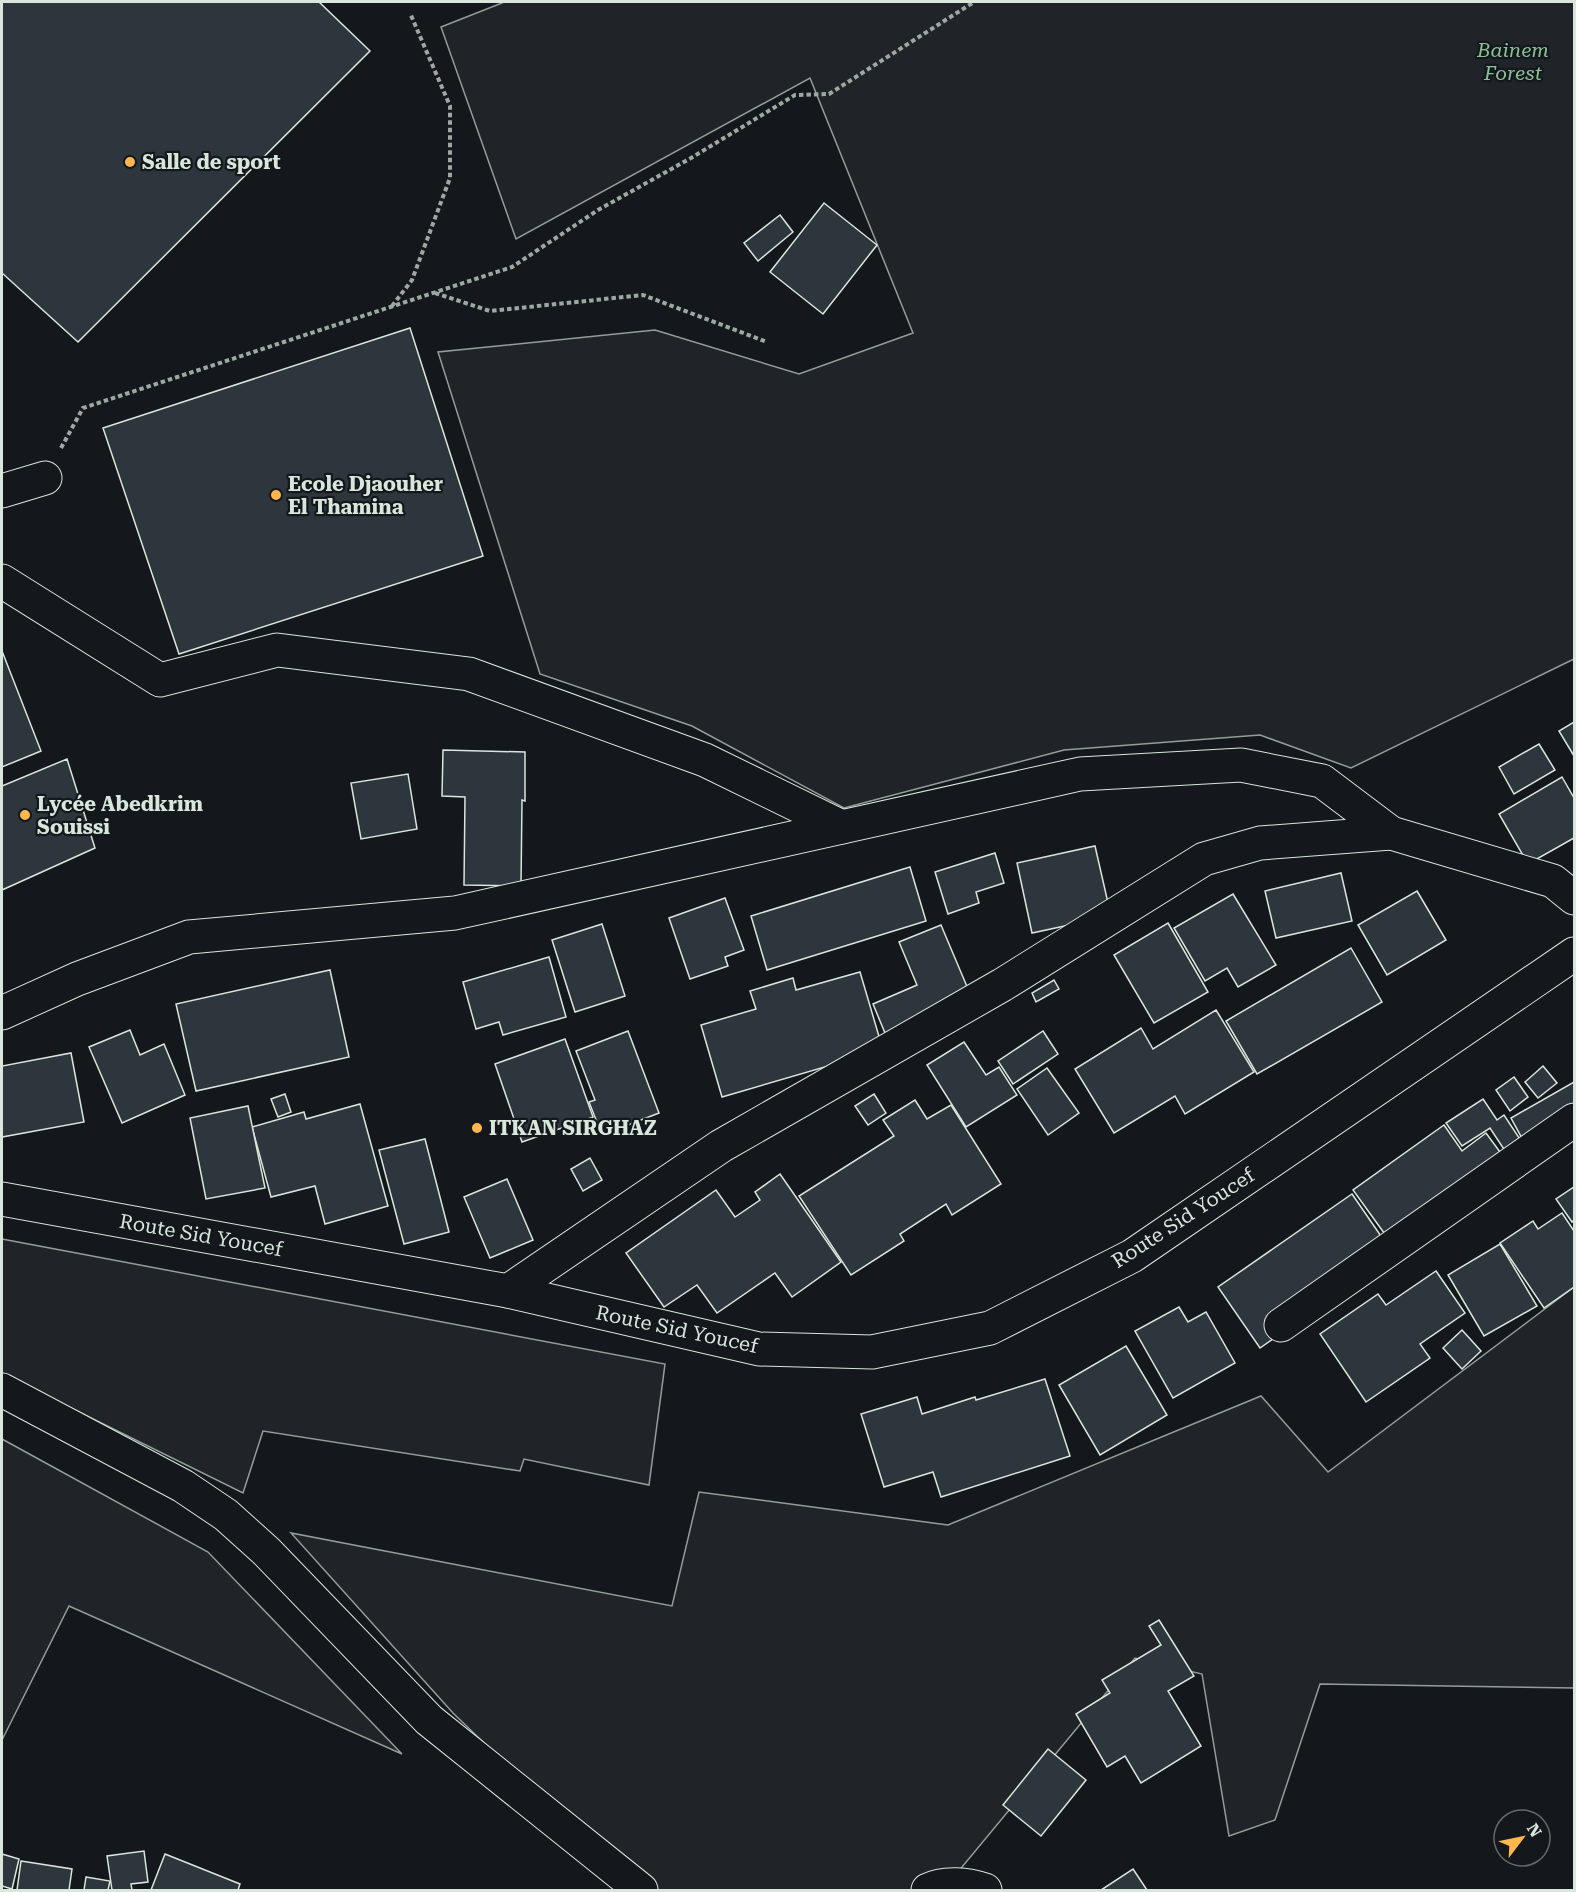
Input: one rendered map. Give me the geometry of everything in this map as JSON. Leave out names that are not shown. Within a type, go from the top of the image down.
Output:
[{"type":"street","points":[[2,491],[45,478]]},
{"type":"street","points":[[2,581],[160,680],[277,650],[469,674],[705,760],[842,827]]},
{"type":"street","points":[[2,1013],[77,979],[189,937],[455,914],[1080,774],[1241,765],[1322,782],[1391,833],[1553,881],[1575,898]]},
{"type":"street","points":[[508,1291],[721,1146],[1002,985],[1204,859],[1260,843],[1391,833]]},
{"type":"street","name":"Route Sid Youcef","points":[[2,1199],[508,1291],[759,1349],[872,1352],[990,1328],[1132,1256],[1575,954]]},
{"type":"street","points":[[1281,1324],[1575,1120]]},
{"type":"street","points":[[2,1390],[183,1486],[226,1515],[283,1568],[429,1720],[622,1878],[641,1890]]},
{"type":"street","points":[[928,1890],[936,1886],[973,1886],[985,1890]]},
{"type":"path","points":[[45,478],[83,408],[512,267],[598,210],[691,158],[795,95],[829,94],[974,2]]},
{"type":"path","points":[[392,307],[412,280],[450,178],[450,106],[410,13]]},
{"type":"path","points":[[435,292],[490,311],[644,295],[767,342]]},
{"type":"green space","name":"Bainem Forest","points":[[502,2],[1574,2],[1574,659],[1351,768],[1260,735],[1064,750],[844,808],[692,726],[540,674],[438,352],[655,330],[799,374],[913,333],[810,78],[516,239],[441,27]]},
{"type":"green space","points":[[2,1239],[665,1364],[649,1485],[524,1459],[520,1471],[263,1431],[243,1493],[2,1374]]},
{"type":"green space","points":[[1574,1287],[1574,1688],[1320,1684],[1275,1820],[1229,1836],[1202,1674],[1135,1658],[943,1890],[655,1890],[571,1827],[453,1713],[291,1533],[672,1606],[699,1492],[948,1525],[1261,1396],[1328,1472]]},
{"type":"green space","points":[[2,1439],[208,1552],[402,1754],[69,1606],[2,1740]]},
{"type":"building","name":"Salle de sport","points":[[2,2],[319,2],[370,51],[78,342],[2,273]]},
{"type":"building","points":[[824,203],[877,245],[823,314],[770,272]]},
{"type":"building","points":[[780,215],[793,232],[758,261],[744,243]]},
{"type":"building","points":[[410,328],[483,556],[179,654],[103,428]]},
{"type":"building","points":[[2,651],[41,751],[2,767]]},
{"type":"building","points":[[1574,722],[1574,756],[1559,731]]},
{"type":"building","points":[[1539,744],[1555,770],[1514,794],[1499,767]]},
{"type":"building","points":[[443,750],[525,752],[521,886],[464,885],[465,797],[442,796]]},
{"type":"building","points":[[67,759],[95,848],[2,890],[2,786]]},
{"type":"building","points":[[408,774],[417,829],[361,839],[351,783]]},
{"type":"building","points":[[1562,777],[1574,798],[1574,838],[1528,864],[1499,814]]},
{"type":"building","points":[[1095,846],[1111,916],[1032,933],[1017,863]]},
{"type":"building","points":[[995,853],[1004,883],[976,892],[979,903],[948,914],[935,872]]},
{"type":"building","points":[[910,867],[926,921],[767,970],[751,916]]},
{"type":"building","points":[[1341,873],[1352,921],[1276,938],[1265,891]]},
{"type":"building","points":[[1417,891],[1446,940],[1387,975],[1358,925]]},
{"type":"building","points":[[1233,894],[1276,965],[1238,987],[1227,968],[1205,981],[1174,928]]},
{"type":"building","points":[[725,898],[744,950],[725,957],[728,966],[690,979],[669,918]]},
{"type":"building","points":[[1168,923],[1208,992],[1154,1023],[1114,955]]},
{"type":"building","points":[[602,924],[625,996],[575,1012],[552,940]]},
{"type":"building","points":[[941,925],[971,996],[885,1033],[873,1004],[917,985],[899,942]]},
{"type":"building","points":[[1351,948],[1382,1002],[1257,1074],[1226,1021]]},
{"type":"building","points":[[549,957],[566,1017],[503,1035],[499,1022],[476,1029],[463,982]]},
{"type":"building","points":[[330,970],[349,1057],[196,1091],[176,1004]]},
{"type":"building","points":[[860,972],[883,1050],[722,1097],[701,1025],[756,1009],[750,991],[793,978],[796,990]]},
{"type":"building","points":[[1054,980],[1059,989],[1036,1002],[1032,993]]},
{"type":"building","points":[[1216,1010],[1254,1072],[1185,1114],[1175,1096],[1114,1133],[1075,1069],[1141,1028],[1153,1049]]},
{"type":"building","points":[[130,1030],[140,1055],[164,1044],[185,1095],[122,1123],[89,1047]]},
{"type":"building","points":[[628,1031],[659,1113],[602,1135],[589,1102],[595,1100],[576,1051]]},
{"type":"building","points":[[1043,1031],[1058,1054],[1013,1084],[998,1061]]},
{"type":"building","points":[[565,1039],[593,1117],[522,1142],[495,1064]]},
{"type":"building","points":[[964,1042],[986,1075],[999,1067],[1017,1095],[966,1127],[927,1065]]},
{"type":"building","points":[[71,1053],[84,1122],[2,1137],[2,1066]]},
{"type":"building","points":[[1543,1066],[1557,1083],[1538,1098],[1525,1082]]},
{"type":"building","points":[[1047,1068],[1079,1113],[1048,1135],[1017,1089]]},
{"type":"building","points":[[1514,1077],[1528,1097],[1510,1111],[1496,1090]]},
{"type":"building","points":[[1574,1082],[1574,1127],[1530,1153],[1511,1118]]},
{"type":"building","points":[[285,1094],[291,1112],[278,1117],[271,1099]]},
{"type":"building","points":[[874,1094],[886,1113],[868,1125],[855,1106]]},
{"type":"building","points":[[1483,1099],[1497,1120],[1504,1115],[1531,1156],[1515,1166],[1490,1128],[1462,1146],[1446,1123]]},
{"type":"building","points":[[915,1100],[927,1119],[951,1105],[1001,1184],[952,1215],[946,1204],[900,1234],[904,1241],[851,1275],[799,1196],[894,1136],[883,1120]]},
{"type":"building","points":[[360,1104],[388,1206],[325,1224],[315,1186],[271,1197],[252,1127],[304,1112],[306,1119]]},
{"type":"building","points":[[248,1106],[265,1188],[206,1199],[190,1118]]},
{"type":"building","points":[[1444,1125],[1462,1151],[1486,1133],[1500,1152],[1400,1255],[1353,1190]]},
{"type":"building","points":[[425,1139],[449,1232],[404,1244],[379,1150]]},
{"type":"building","points":[[590,1158],[602,1180],[583,1191],[571,1169]]},
{"type":"building","points":[[780,1174],[841,1262],[792,1297],[775,1273],[717,1313],[697,1285],[664,1307],[626,1253],[716,1190],[735,1217],[760,1200],[755,1192]]},
{"type":"building","points":[[507,1179],[533,1240],[490,1258],[464,1197]]},
{"type":"building","points":[[1574,1187],[1574,1220],[1572,1222],[1556,1199]]},
{"type":"building","points":[[1352,1194],[1394,1255],[1260,1348],[1218,1287]]},
{"type":"building","points":[[1562,1213],[1574,1231],[1574,1287],[1544,1308],[1500,1243],[1533,1221],[1538,1229]]},
{"type":"building","points":[[1500,1244],[1537,1306],[1484,1336],[1448,1275]]},
{"type":"building","points":[[1436,1271],[1465,1313],[1420,1344],[1430,1358],[1366,1402],[1320,1334],[1378,1294],[1386,1305]]},
{"type":"building","points":[[1179,1307],[1188,1322],[1206,1312],[1235,1363],[1173,1398],[1135,1331]]},
{"type":"building","points":[[1462,1330],[1481,1351],[1462,1369],[1443,1348]]},
{"type":"building","points":[[1126,1346],[1167,1415],[1100,1455],[1059,1385]]},
{"type":"building","points":[[1045,1379],[1070,1456],[941,1497],[933,1472],[884,1487],[861,1414],[917,1397],[922,1414],[975,1397],[976,1400]]},
{"type":"building","points":[[1159,1620],[1194,1676],[1168,1691],[1201,1746],[1141,1783],[1125,1756],[1107,1767],[1076,1714],[1110,1693],[1102,1680],[1161,1645],[1149,1626]]},
{"type":"building","points":[[1048,1749],[1086,1780],[1041,1836],[1003,1805]]},
{"type":"building","points":[[144,1851],[148,1882],[131,1884],[132,1890],[112,1890],[107,1856]]},
{"type":"building","points":[[2,1854],[19,1859],[12,1889],[2,1886]]},
{"type":"building","points":[[165,1854],[240,1884],[238,1890],[151,1890]]},
{"type":"building","points":[[21,1861],[72,1869],[69,1890],[17,1890]]},
{"type":"building","points":[[1133,1869],[1147,1890],[1101,1890]]},
{"type":"building","points":[[86,1877],[110,1881],[108,1890],[84,1890]]},
{"type":"place","name":"Salle de sport","points":[[130,162]]},
{"type":"place","name":"Ecole Djaouher El Thamina","points":[[276,495]]},
{"type":"place","name":"Lycée Abedkrim Souissi","points":[[25,815]]},
{"type":"place","name":"ITKAN SIRGHAZ","points":[[477,1128]]}]
